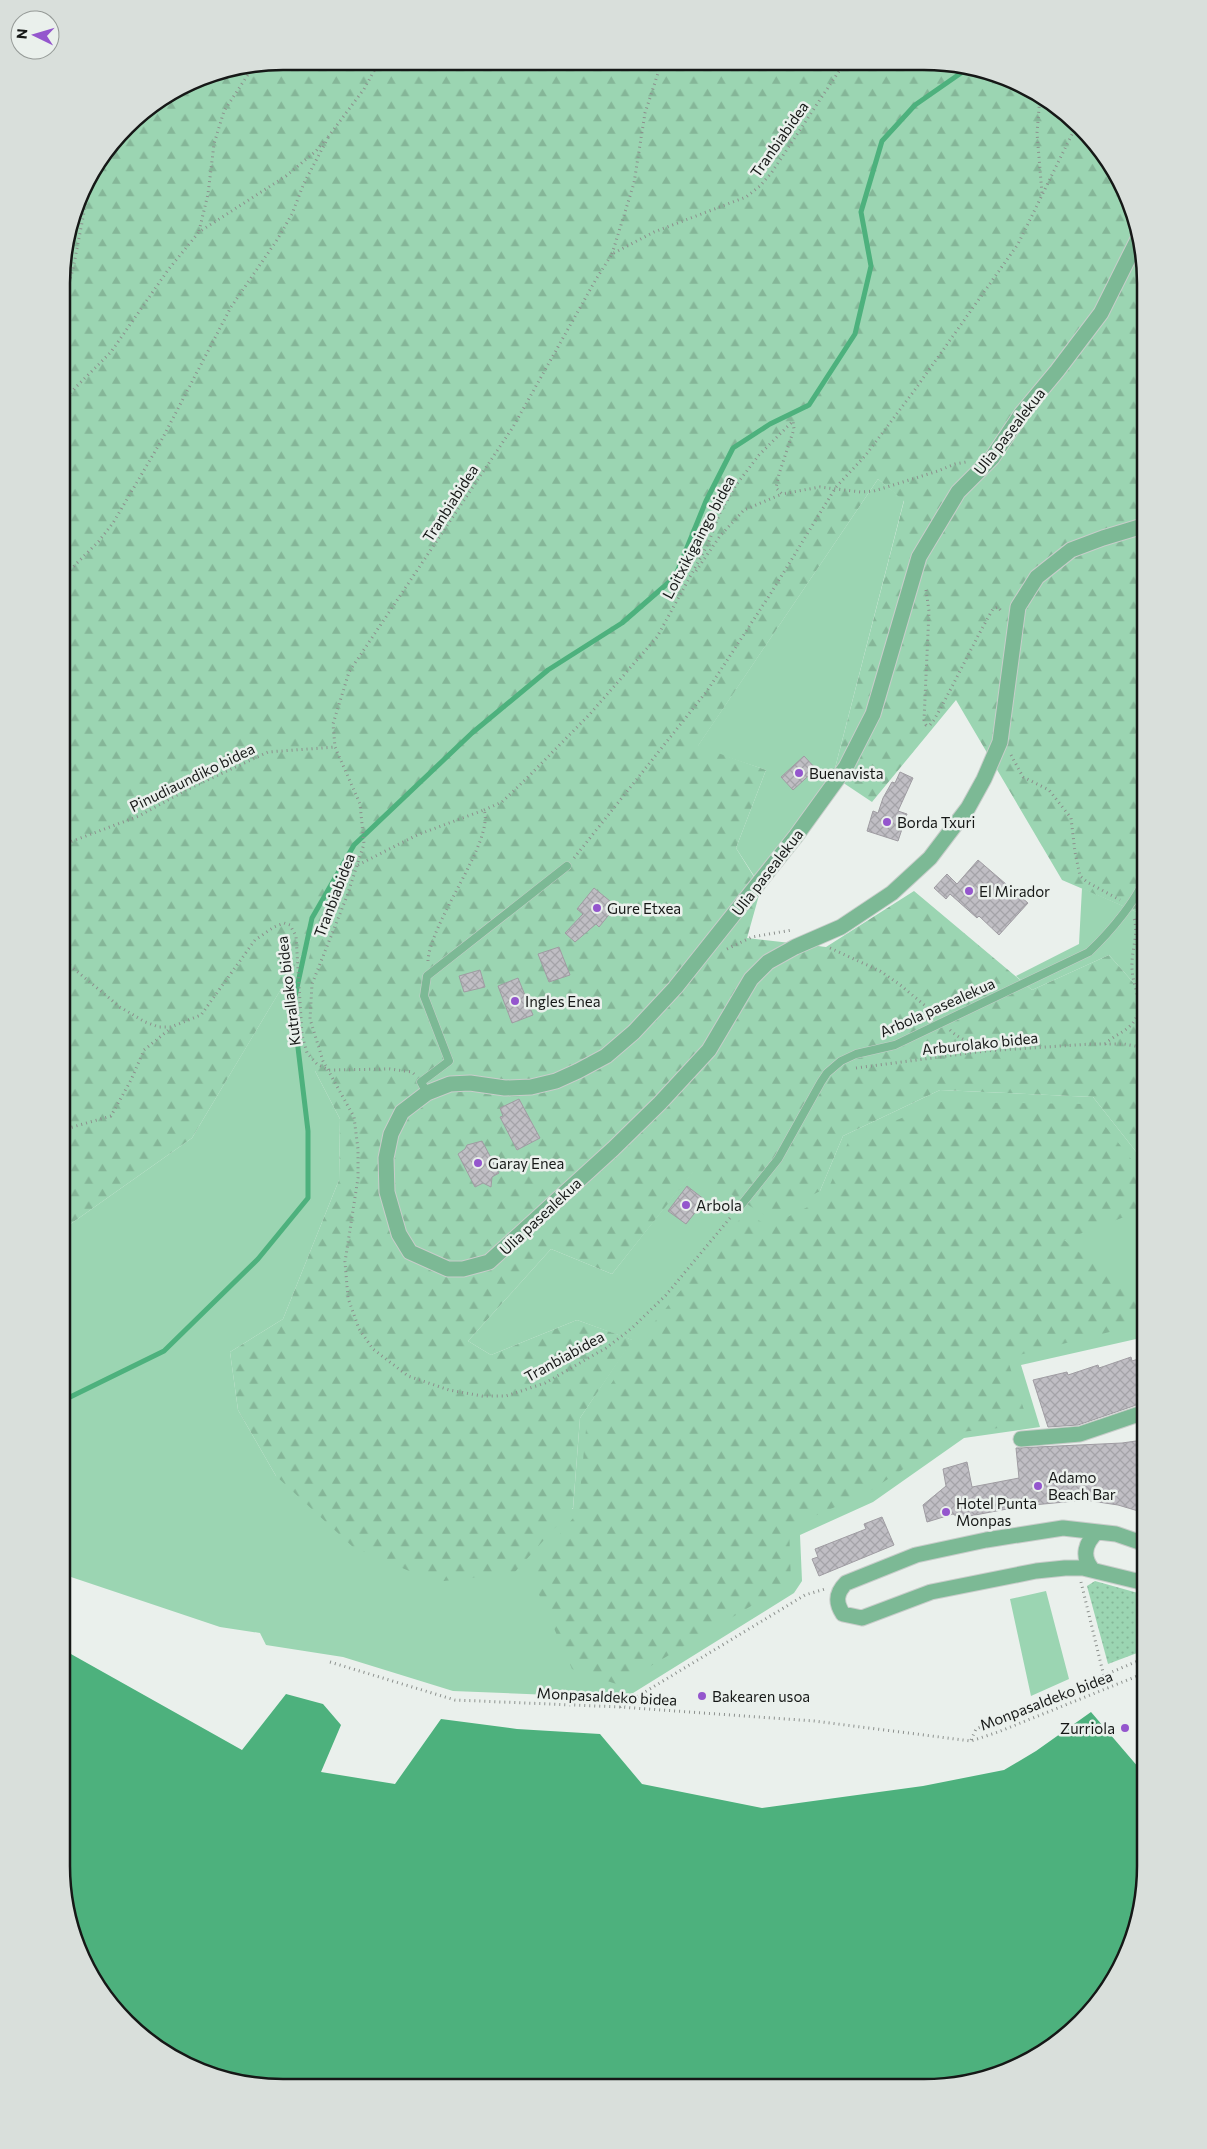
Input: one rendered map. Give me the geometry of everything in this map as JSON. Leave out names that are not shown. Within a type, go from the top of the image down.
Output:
[{"type":"street","name":"Ulia pasealekua","points":[[1134,247],[1101,313],[1057,371],[1022,412],[992,458],[958,492],[919,557],[873,714],[846,767],[796,836],[675,988],[634,1032],[606,1056],[578,1072],[556,1081],[531,1087],[505,1088],[470,1083],[424,1088],[402,1112],[391,1134],[386,1158],[387,1192],[399,1234],[410,1252],[448,1269],[463,1269],[489,1262],[613,1149],[660,1103],[709,1050],[751,978],[768,962],[795,946],[841,927],[892,892],[930,858],[968,808],[984,779],[1000,742],[1018,607],[1036,577],[1071,550],[1137,528]]},
{"type":"street","points":[[1021,1439],[1080,1434],[1137,1415]]},
{"type":"street","points":[[1137,1541],[1116,1534],[1063,1528],[986,1540],[916,1556],[846,1583],[839,1589],[837,1598],[838,1607],[843,1614],[862,1618],[931,1592],[1036,1572],[1085,1569],[1137,1581]]},
{"type":"street","points":[[1085,1569],[1085,1548],[1088,1540],[1097,1532]]},
{"type":"lane","points":[[424,1088],[448,1061],[424,996],[427,976],[567,866]]},
{"type":"lane","name":"Arbola pasealekua","points":[[738,1209],[790,1141],[827,1073],[841,1061],[856,1054],[895,1045],[1089,952],[1108,934],[1137,891]]},
{"type":"path","points":[[70,393],[111,352],[168,270],[199,232],[286,176],[316,151],[364,89],[375,70]]},
{"type":"path","points":[[612,254],[634,184],[645,113],[659,70]]},
{"type":"path","name":"Tranbiabidea","points":[[738,1209],[666,1295],[632,1328],[606,1348],[545,1383],[506,1396],[482,1396],[449,1390],[408,1376],[388,1363],[373,1349],[359,1329],[348,1298],[345,1262],[358,1178],[358,1149],[354,1118],[323,1061],[310,1019],[312,984],[358,865],[364,844],[360,804],[335,747],[333,724],[349,672],[513,427],[594,281],[612,254],[654,232],[746,196],[760,186],[772,172],[840,70]]},
{"type":"path","points":[[199,232],[208,194],[214,144],[224,111],[249,73]]},
{"type":"path","points":[[1039,104],[1037,133],[1042,194]]},
{"type":"path","points":[[567,866],[707,692],[836,487],[865,456],[1018,244],[1073,132]]},
{"type":"path","points":[[70,570],[99,541],[112,523],[160,443],[231,307],[277,240],[292,214],[304,184],[329,136]]},
{"type":"path","points":[[70,279],[86,202]]},
{"type":"path","name":"Loitxikigaingo bidea","points":[[358,865],[417,835],[502,802],[590,714],[657,636],[708,544],[720,513],[736,485],[759,456],[793,421],[794,429],[776,488],[782,494]]},
{"type":"path","points":[[687,583],[720,536],[744,510],[782,494],[820,487],[836,487],[860,492],[874,491],[955,464],[992,458]]},
{"type":"path","points":[[924,585],[929,611],[924,720],[926,725],[930,725],[946,698],[970,648],[993,609],[998,607],[1002,612],[1013,636]]},
{"type":"path","name":"Pinudiaundiko bidea","points":[[70,842],[139,816],[186,790],[268,752],[335,747]]},
{"type":"path","points":[[1010,752],[1023,778],[1049,790],[1072,818],[1075,852],[1080,876],[1087,882],[1116,897],[1133,914],[1136,925],[1132,969],[1137,1000]]},
{"type":"path","points":[[427,976],[428,950],[480,840],[487,818],[484,810]]},
{"type":"path","name":"Kutrallako bidea","points":[[171,1027],[201,1014],[255,940],[284,923],[290,925],[296,936],[302,1035],[307,1053],[317,1064],[329,1070]]},
{"type":"path","points":[[752,937],[774,933]]},
{"type":"path","points":[[829,948],[845,957],[880,971],[929,1008]]},
{"type":"path","points":[[70,965],[120,1008],[145,1022],[159,1027],[171,1027]]},
{"type":"path","points":[[1105,1044],[1133,1023],[1137,1009]]},
{"type":"path","points":[[70,1128],[111,1116],[131,1080],[144,1050],[171,1027]]},
{"type":"path","points":[[948,1029],[956,1036],[972,1043],[1000,1051]]},
{"type":"path","name":"Arburolako bidea","points":[[853,1069],[985,1051],[1105,1044],[1137,1046]]},
{"type":"path","points":[[329,1070],[366,1068],[404,1070],[412,1072],[424,1088]]},
{"type":"path","points":[[1085,1569],[1108,1689]]},
{"type":"path","points":[[620,1707],[805,1596],[846,1583]]},
{"type":"path","name":"Monpasaldeko bidea","points":[[330,1662],[455,1700],[620,1707],[814,1721],[971,1741],[1137,1676]]},
{"type":"path","points":[[971,1741],[976,1729],[1137,1662]]},
{"type":"green space","points":[[269,70],[938,70],[992,81],[1018,92],[1054,114],[1093,153],[1115,189],[1130,228],[1137,269],[1137,912],[1062,880],[956,700],[872,802],[833,776],[904,501],[878,479],[698,746],[766,770],[736,848],[761,888],[747,938],[826,947],[914,891],[1032,990],[1109,955],[1137,987],[1137,1153],[1093,1097],[940,1090],[843,1136],[820,1191],[769,1218],[694,1171],[612,1274],[551,1249],[468,1341],[491,1355],[577,1320],[633,1340],[580,1418],[573,1508],[514,1573],[435,1582],[353,1547],[276,1476],[238,1410],[230,1352],[283,1319],[339,1180],[340,1119],[315,1071],[297,1002],[317,929],[192,1138],[70,1224],[70,269],[81,215],[92,189],[114,153],[153,114],[189,92],[228,77]]},
{"type":"green space","points":[[878,479],[904,500],[833,776],[756,879],[736,848],[766,770],[697,747]]},
{"type":"green space","points":[[1082,888],[1137,912],[1137,987],[1109,955],[1032,990],[1016,976],[1079,944]]},
{"type":"green space","points":[[318,927],[315,1071],[340,1119],[339,1180],[283,1319],[230,1352],[238,1410],[276,1476],[573,1509],[580,1418],[632,1340],[577,1320],[491,1355],[468,1341],[551,1249],[612,1274],[694,1170],[820,1191],[843,1136],[940,1090],[1093,1097],[1137,1153],[1137,1339],[1021,1365],[1040,1427],[964,1438],[873,1502],[800,1535],[802,1581],[794,1593],[625,1698],[453,1691],[343,1657],[266,1645],[260,1633],[220,1627],[70,1577],[70,1224],[192,1138]]},
{"type":"green space","points":[[940,1102],[1088,1104],[1137,1167],[1137,1212],[1064,1240],[1137,1299],[1137,1325],[1007,1358],[1029,1425],[960,1432],[865,1494],[789,1527],[791,1582],[619,1685],[572,1669],[529,1572],[578,1512],[587,1419],[647,1331],[745,1213],[769,1226],[824,1199],[849,1140]]},
{"type":"green space","points":[[1095,1581],[1137,1593],[1137,1653],[1108,1664],[1087,1586]]},
{"type":"green space","points":[[1046,1591],[1069,1679],[1031,1696],[1010,1599]]},
{"type":"shaded area","points":[[70,1653],[242,1750],[286,1694],[323,1704],[341,1725],[321,1772],[395,1784],[441,1719],[517,1729],[600,1734],[642,1784],[762,1808],[923,1786],[1004,1770],[1036,1751],[1091,1712],[1137,1766],[1137,1880],[1126,1934],[1115,1960],[1093,1996],[1054,2035],[1005,2063],[965,2075],[938,2079],[269,2079],[242,2075],[215,2068],[189,2057],[153,2035],[123,2006],[114,1996],[92,1960],[81,1934],[74,1907],[70,1880]]},
{"type":"building","name":"Buenavista","points":[[804,756],[816,769],[793,790],[781,777]]},
{"type":"building","points":[[900,772],[913,778],[898,811],[907,814],[898,841],[867,831],[873,811],[878,813],[883,798],[892,782],[895,783]]},
{"type":"building","name":"El Mirador","points":[[978,860],[1028,903],[999,935],[979,916],[977,918],[950,894],[946,899],[934,888],[947,874],[957,884]]},
{"type":"building","name":"Gure Etxea","points":[[594,888],[616,906],[599,927],[596,924],[575,942],[565,933],[583,914],[577,909]]},
{"type":"building","name":"Ingles Enea","points":[[559,947],[570,975],[549,982],[538,954]]},
{"type":"building","points":[[480,970],[485,987],[464,992],[459,976]]},
{"type":"building","name":"Ingles Enea","points":[[518,978],[533,1015],[512,1023],[498,986]]},
{"type":"building","points":[[519,1099],[540,1138],[517,1150],[500,1117],[503,1116],[500,1108]]},
{"type":"building","name":"Garay Enea","points":[[482,1141],[499,1173],[492,1177],[491,1187],[483,1183],[475,1187],[458,1154],[467,1145]]},
{"type":"building","name":"Arbola","points":[[687,1186],[705,1200],[686,1224],[668,1211]]},
{"type":"building","points":[[1131,1357],[1132,1361],[1137,1359],[1137,1405],[1078,1425],[1048,1427],[1033,1380],[1067,1372],[1068,1375],[1098,1365],[1099,1368]]},
{"type":"building","points":[[1136,1441],[1137,1511],[1118,1505],[1085,1500],[1023,1506],[959,1518],[953,1514],[927,1522],[923,1505],[946,1486],[943,1469],[967,1462],[972,1487],[1019,1478],[1016,1448]]},
{"type":"building","points":[[882,1517],[894,1545],[819,1576],[812,1559],[818,1557],[815,1549],[866,1529],[864,1524]]},
{"type":"waterway","points":[[70,1397],[164,1351],[258,1259],[308,1198],[308,1131],[293,1006],[312,918],[354,845],[472,733],[548,670],[622,623],[675,577],[706,501],[733,448],[770,424],[809,405],[855,334],[871,266],[861,212],[882,141],[915,105],[960,73]]},
{"type":"place","name":"Buenavista","points":[[799,773]]},
{"type":"place","name":"Borda Txuri","points":[[887,822]]},
{"type":"place","name":"El Mirador","points":[[969,891]]},
{"type":"place","name":"Gure Etxea","points":[[597,908]]},
{"type":"place","name":"Ingles Enea","points":[[515,1001]]},
{"type":"place","name":"Garay Enea","points":[[478,1163]]},
{"type":"place","name":"Arbola","points":[[686,1205]]},
{"type":"place","name":"Adamo Beach Bar","points":[[1038,1486]]},
{"type":"place","name":"Hotel Punta Monpas","points":[[946,1512]]},
{"type":"place","name":"Bakearen usoa","points":[[702,1696]]},
{"type":"place","name":"Zurriola","points":[[1125,1728]]}]
